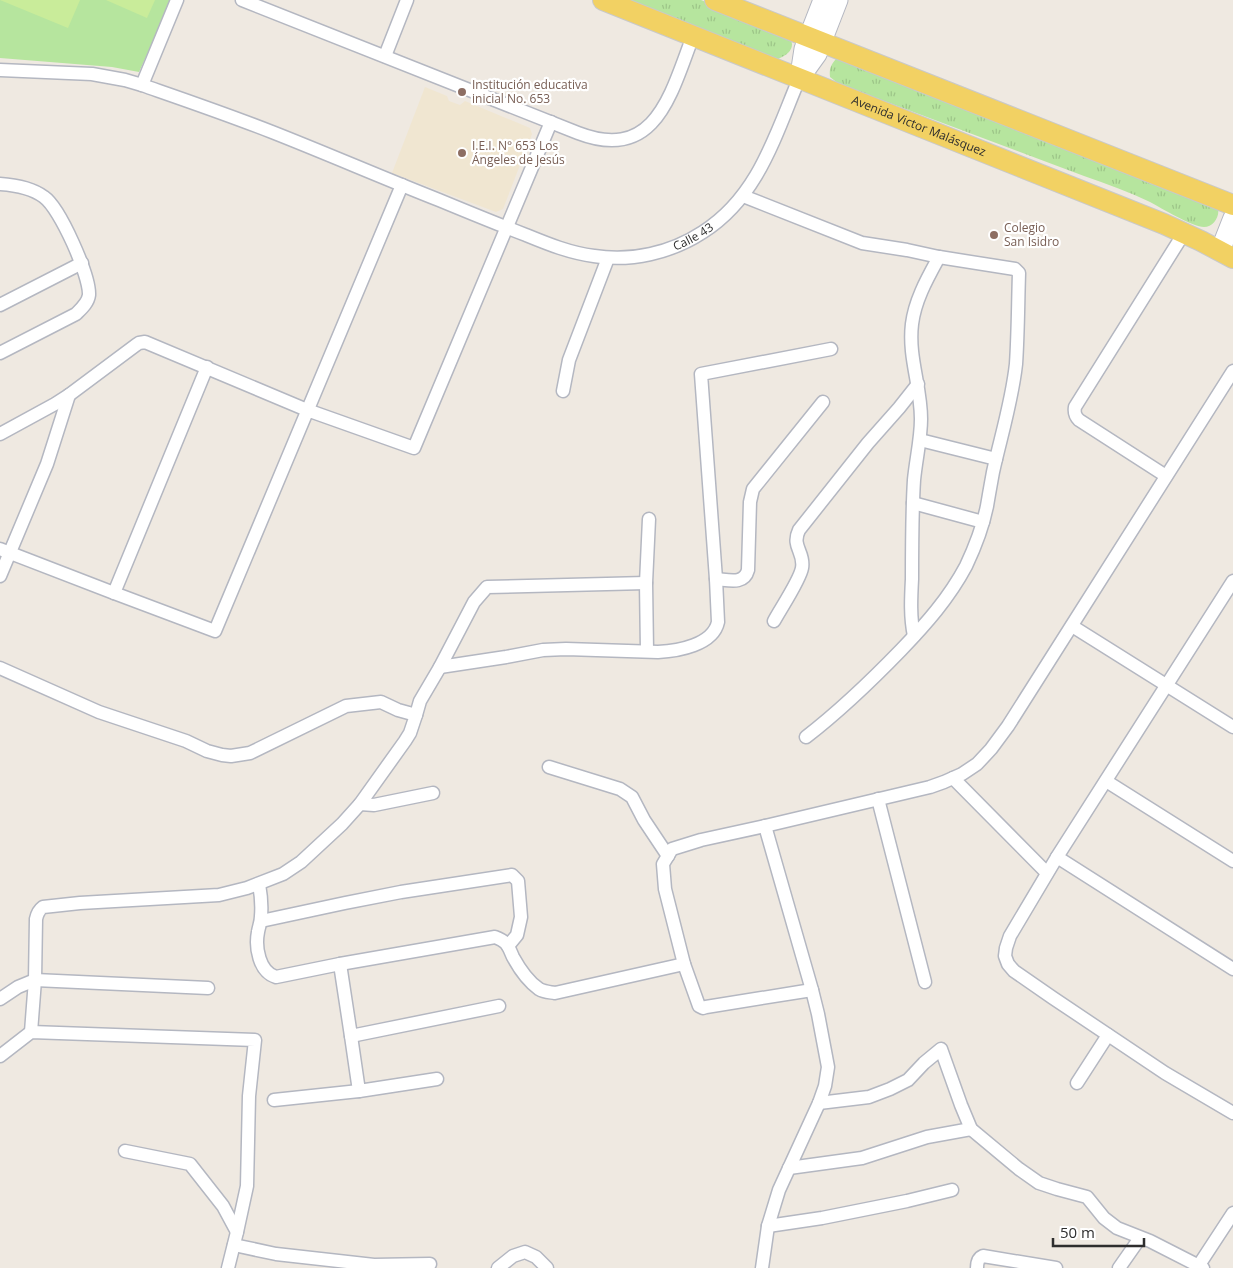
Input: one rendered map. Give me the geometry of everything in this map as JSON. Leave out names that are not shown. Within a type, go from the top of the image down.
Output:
[{"type":"main road","name":"Avenida Victor Malásquez","points":[[603,0],[1184,233],[1226,255]]},
{"type":"main road","points":[[715,0],[1233,205]]},
{"type":"street","points":[[142,85],[177,0]]},
{"type":"street","points":[[242,0],[596,139],[617,140],[627,138],[640,133],[651,125],[664,106],[693,36]]},
{"type":"street","points":[[385,56],[407,0]]},
{"type":"street","points":[[799,79],[817,54],[815,40],[823,0]]},
{"type":"street","points":[[815,40],[838,0]]},
{"type":"street","name":"Calle 43","points":[[0,70],[92,74],[142,85],[270,131],[563,249],[578,254],[608,258],[633,257],[669,249],[698,236],[730,211],[758,174],[799,79]]},
{"type":"street","points":[[0,434],[69,395],[142,342],[207,367],[307,410],[414,448],[551,122]]},
{"type":"street","points":[[0,184],[29,189],[37,192],[50,202],[58,213],[82,263],[89,297],[76,314],[0,353]]},
{"type":"street","points":[[5,551],[215,631],[402,185]]},
{"type":"street","points":[[743,196],[862,243],[1015,269],[1019,273],[1016,365],[987,508],[973,552],[942,604],[914,636],[857,695],[806,737]]},
{"type":"street","points":[[1226,255],[1233,218]]},
{"type":"street","points":[[1166,476],[1079,420],[1074,411],[1184,233]]},
{"type":"street","points":[[914,636],[911,614],[913,503],[916,461],[920,440],[921,408],[912,359],[911,336],[918,300],[938,257]]},
{"type":"street","points":[[563,391],[569,360],[608,258]]},
{"type":"street","points":[[0,305],[82,263]]},
{"type":"street","points":[[440,667],[543,650],[665,652],[688,648],[710,635],[717,627],[718,622],[701,374],[831,349]]},
{"type":"street","points":[[114,593],[207,367]]},
{"type":"street","points":[[812,990],[703,1008],[698,1004],[684,964],[665,889],[663,864],[672,849],[694,842],[930,787],[953,778],[971,768],[991,749],[1008,726],[1233,371]]},
{"type":"street","points":[[774,621],[802,570],[802,559],[796,546],[799,530],[868,442],[918,384]]},
{"type":"street","points":[[0,576],[5,551],[47,464],[69,395]]},
{"type":"street","points":[[716,580],[738,581],[747,574],[750,502],[753,488],[823,402]]},
{"type":"street","points":[[920,440],[996,459]]},
{"type":"street","points":[[913,503],[983,522]]},
{"type":"street","points":[[647,651],[646,583],[649,520]]},
{"type":"street","points":[[31,1032],[35,980],[36,919],[38,912],[43,907],[80,902],[202,897],[235,892],[283,874],[301,862],[329,837],[360,804],[405,741],[410,733],[420,701],[474,602],[487,587],[646,583]]},
{"type":"street","points":[[1231,587],[1047,873],[1010,936],[1006,948],[1006,956],[1014,971],[1053,998],[1165,1073],[1233,1113]]},
{"type":"street","points":[[1072,626],[1233,727]]},
{"type":"street","points":[[0,668],[99,712],[222,755],[250,753],[346,706],[381,702],[398,710],[416,715]]},
{"type":"street","points":[[549,766],[620,789],[632,797],[644,820],[668,856]]},
{"type":"street","points":[[953,778],[1047,873]]},
{"type":"street","points":[[1106,781],[1233,861]]},
{"type":"street","points":[[360,804],[374,805],[432,793]]},
{"type":"street","points":[[878,799],[925,982]]},
{"type":"street","points":[[762,1268],[768,1226],[779,1190],[819,1103],[825,1086],[828,1068],[812,990],[765,826]]},
{"type":"street","points":[[1057,857],[1233,969]]},
{"type":"street","points":[[261,921],[383,896],[512,876],[518,881],[522,917],[517,935],[508,946]]},
{"type":"street","points":[[259,884],[262,904],[257,940],[259,954],[264,967],[272,976],[279,977],[340,964],[495,937],[502,940],[508,946],[529,980],[539,989],[546,992],[555,993],[684,964]]},
{"type":"street","points":[[340,964],[359,1091]]},
{"type":"street","points":[[0,999],[18,987],[35,980],[208,988]]},
{"type":"street","points":[[351,1036],[499,1006]]},
{"type":"street","points":[[0,1056],[31,1032],[255,1040],[249,1096],[247,1186],[228,1268]]},
{"type":"street","points":[[1077,1083],[1108,1035]]},
{"type":"street","points":[[819,1103],[869,1097],[890,1089],[908,1080],[941,1049],[971,1128],[1019,1169],[1039,1183],[1087,1197],[1104,1218],[1117,1228],[1150,1241],[1199,1267],[1233,1213]]},
{"type":"street","points":[[274,1100],[437,1080]]},
{"type":"street","points":[[788,1168],[862,1158],[927,1137],[971,1128]]},
{"type":"street","points":[[125,1150],[190,1164],[223,1206],[237,1232]]},
{"type":"street","points":[[768,1226],[822,1218],[952,1190]]},
{"type":"street","points":[[1119,1268],[1140,1238]]},
{"type":"street","points":[[234,1245],[276,1254],[374,1265],[430,1264]]},
{"type":"street","points":[[498,1268],[513,1256],[524,1252],[536,1257],[547,1268]]},
{"type":"street","points":[[977,1268],[978,1261],[983,1256],[1056,1268]]},
{"type":"shaded area","name":"I.E.I. N° 653 Los Ángeles de Jesús","points":[[425,87],[447,96],[449,101],[460,105],[465,101],[530,128],[532,134],[503,209],[496,212],[392,173]]},
{"type":"green space","points":[[0,0],[172,0],[139,72],[112,67],[0,58]]},
{"type":"green space","points":[[0,0],[80,0],[68,28]]},
{"type":"green space","points":[[106,0],[155,0],[147,18]]},
{"type":"green space","points":[[626,0],[701,0],[787,34],[792,42],[791,49],[786,55],[778,59]]},
{"type":"green space","points":[[837,58],[1218,208],[1217,218],[1207,227],[1192,224],[1126,191],[839,84],[830,77],[831,67]]},
{"type":"place","name":"Institución educativa inicial No. 653","points":[[462,92]]},
{"type":"place","name":"I.E.I. N° 653 Los Ángeles de Jesús","points":[[462,153]]},
{"type":"place","name":"Colegio San Isidro","points":[[994,235]]}]
